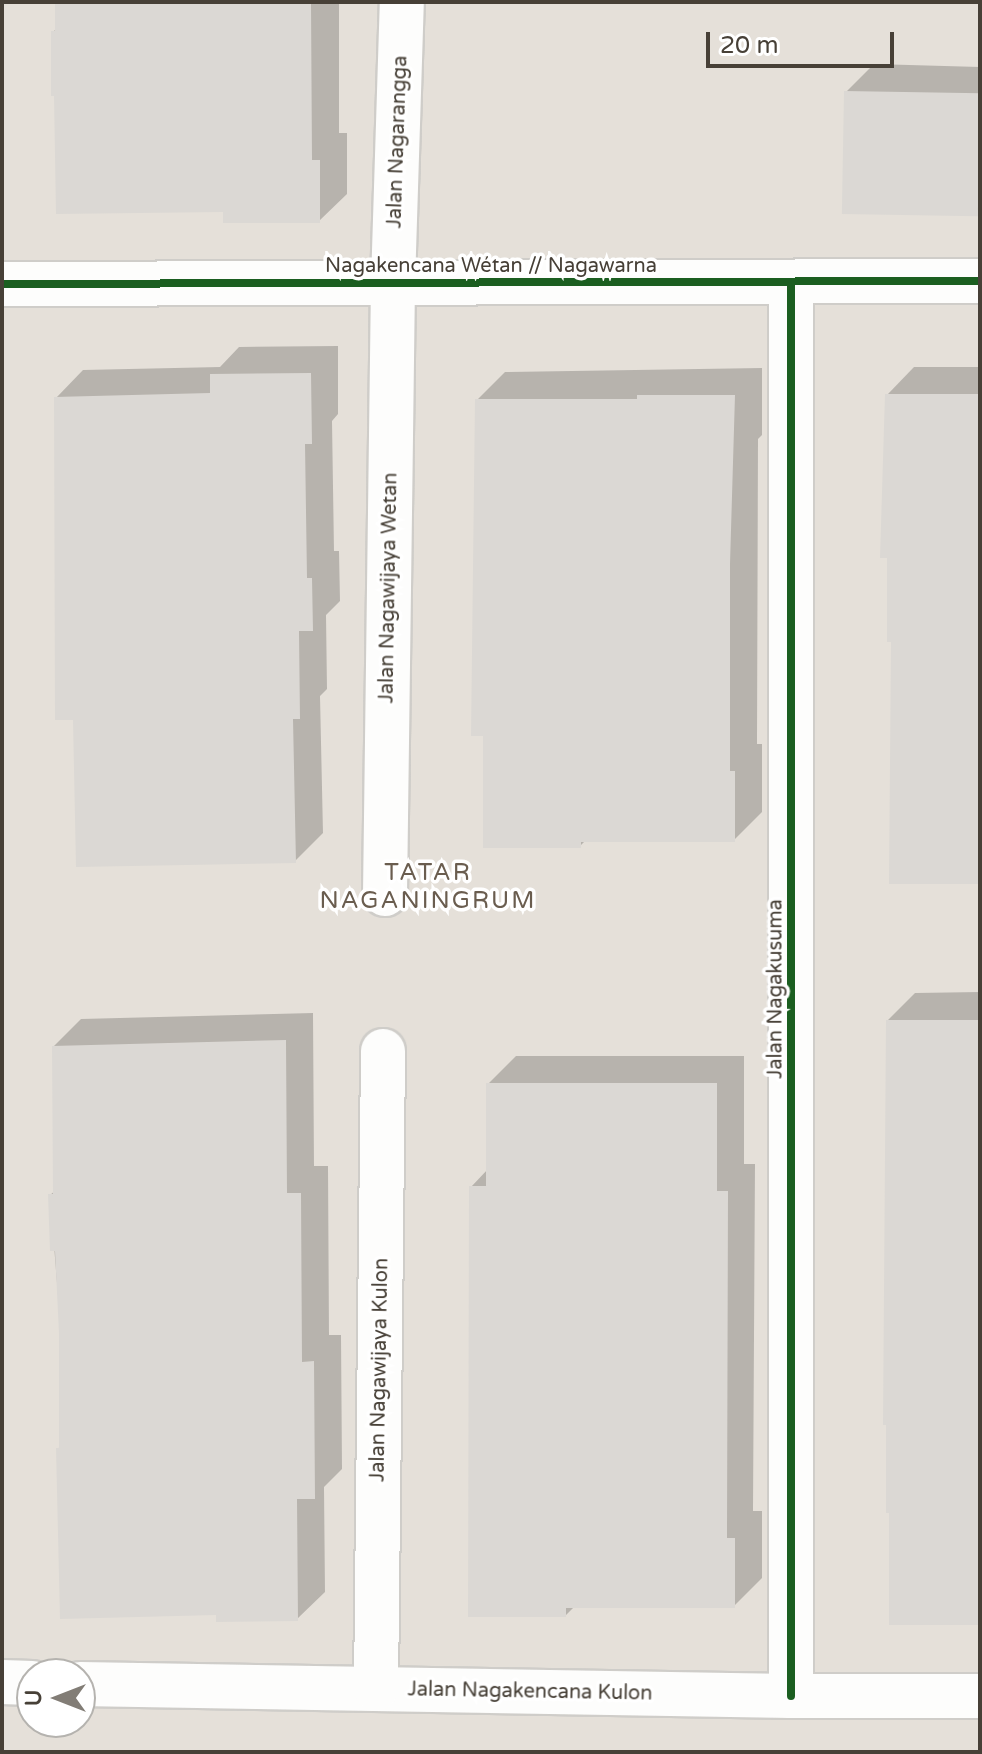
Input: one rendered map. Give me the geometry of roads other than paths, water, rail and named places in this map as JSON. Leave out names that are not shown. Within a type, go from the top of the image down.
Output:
[{"type":"street","name":"Jalan Nagarangga","points":[[393,283],[402,2]]},
{"type":"street","name":"Nagakencana Wétan // Nagawarna","points":[[2,284],[980,281]]},
{"type":"street","name":"Jalan Nagakusuma","points":[[791,282],[791,1696]]},
{"type":"street","name":"Jalan Nagawijaya Wetan","points":[[385,894],[393,283]]},
{"type":"street","name":"Jalan Nagawijaya Kulon","points":[[376,1689],[383,1051]]},
{"type":"street","name":"Jalan Nagakencana Kulon","points":[[96,1684],[791,1696],[980,1696]]},
{"type":"district","name":"TATAR NAGANINGRUM","points":[[428,887]]}]
